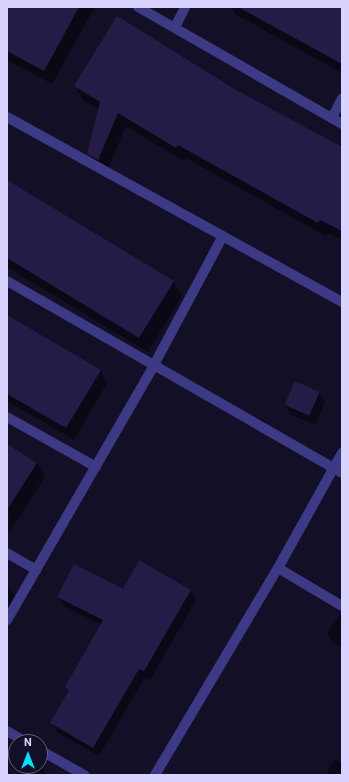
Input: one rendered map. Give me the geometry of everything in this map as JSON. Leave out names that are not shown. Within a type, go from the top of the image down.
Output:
[{"type":"street","points":[[138,7],[342,124]]},
{"type":"street","points":[[175,27],[185,7]]},
{"type":"street","points":[[332,118],[342,98]]},
{"type":"street","points":[[7,118],[342,302]]},
{"type":"street","points":[[7,620],[154,365],[223,236]]},
{"type":"street","points":[[7,281],[338,471]]},
{"type":"street","points":[[7,417],[96,467]]},
{"type":"street","points":[[155,775],[278,568],[338,471],[342,452]]},
{"type":"street","points":[[7,553],[36,570]]},
{"type":"street","points":[[278,568],[342,606]]},
{"type":"street","points":[[48,755],[84,775]]},
{"type":"building","points":[[7,7],[79,7],[44,71],[7,51]]},
{"type":"building","points":[[238,7],[342,7],[342,64]]},
{"type":"building","points":[[117,16],[231,87],[342,147],[342,231],[320,220],[318,223],[178,145],[176,148],[118,113],[98,160],[87,154],[100,102],[74,86]]},
{"type":"building","points":[[7,180],[174,281],[139,338],[7,258]]},
{"type":"building","points":[[7,315],[101,370],[66,428],[7,394]]},
{"type":"building","points":[[295,381],[320,392],[309,416],[284,405]]},
{"type":"building","points":[[7,444],[37,463],[7,510]]},
{"type":"building","points":[[139,560],[191,590],[144,671],[139,669],[93,748],[50,723],[69,690],[65,687],[103,620],[57,597],[74,564],[123,589]]}]
